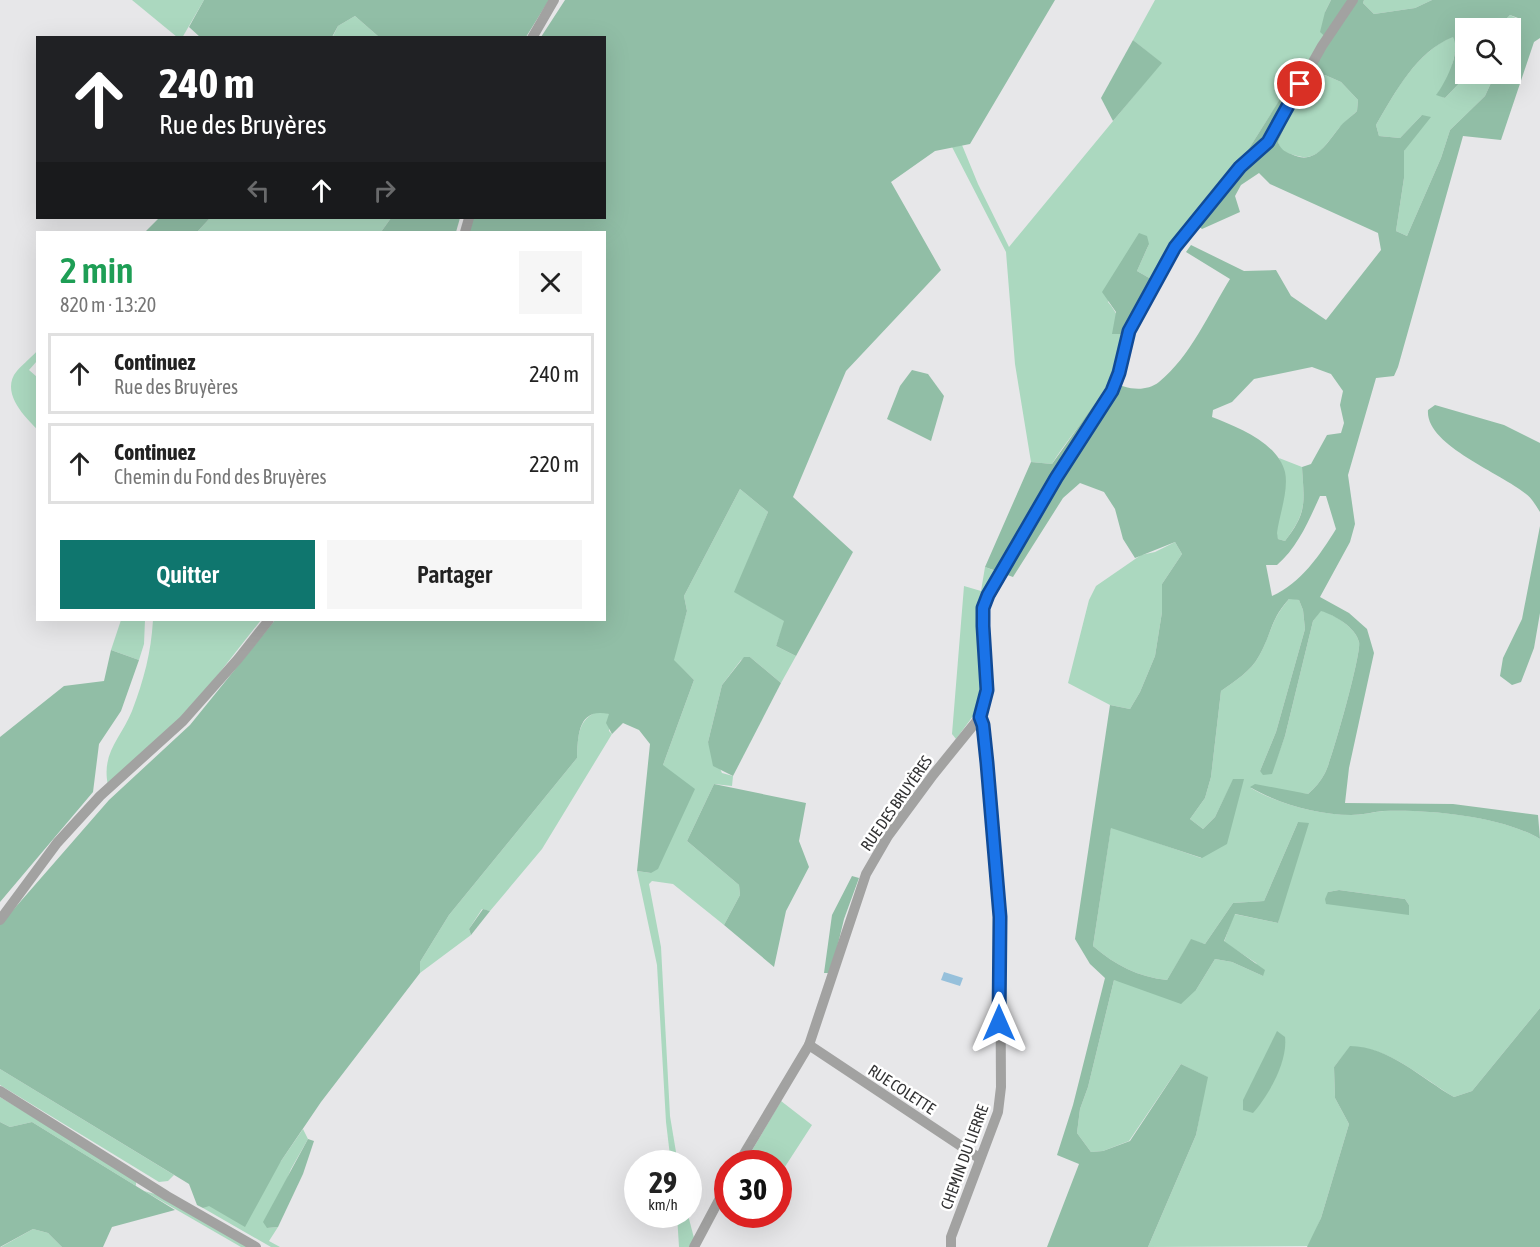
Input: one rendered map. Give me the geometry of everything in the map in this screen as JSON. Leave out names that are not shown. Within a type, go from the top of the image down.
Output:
[{"type":"street","points":[[533,36],[554,0]]},
{"type":"street","name":"RUE DES BRUYÈRES","points":[[746,1150],[808,1045],[866,874],[888,836],[980,717],[987,690],[983,608],[1065,464],[1112,391],[1119,373],[1129,331],[1175,247],[1240,167],[1268,142],[1322,46],[1353,0]]},
{"type":"street","points":[[0,920],[57,843],[100,796],[183,721],[268,621]]},
{"type":"street","name":"CHEMIN DU LIERRE","points":[[951,1247],[951,1237],[998,1112],[1001,1087],[1000,917],[987,763],[980,717]]},
{"type":"street","name":"RUE COLETTE","points":[[808,1045],[979,1158]]},
{"type":"street","points":[[0,1091],[167,1196],[256,1247]]},
{"type":"street","points":[[694,1247],[714,1209]]},
{"type":"green space","points":[[132,0],[204,0],[183,36],[176,36]]},
{"type":"green space","points":[[204,0],[549,0],[527,36],[378,36],[355,16],[338,26],[333,36],[199,36],[189,27]]},
{"type":"green space","points":[[565,0],[1055,0],[970,144],[935,151],[891,182],[941,270],[846,371],[793,497],[853,552],[796,656],[776,646],[784,621],[734,592],[768,512],[740,489],[684,596],[687,611],[674,660],[694,680],[663,765],[695,789],[658,869],[651,873],[637,871],[650,744],[639,730],[623,723],[612,734],[606,723],[609,714],[591,715],[579,732],[577,758],[449,915],[420,962],[420,973],[321,1102],[281,1161],[245,1227],[209,1206],[203,1208],[197,1205],[189,1184],[0,1069],[0,925],[109,800],[190,725],[274,621],[606,621],[606,231],[467,231],[472,219],[606,219],[606,36],[542,36]]},
{"type":"green space","points":[[1155,0],[1331,0],[1325,12],[1330,41],[1314,64],[1304,62],[1243,158],[1212,190],[1177,235],[1151,279],[1137,271],[1149,244],[1108,302],[1120,322],[1122,343],[1117,364],[1107,386],[1052,464],[1031,462],[1015,364],[1006,252],[952,147],[962,145],[1009,247],[1161,63],[1133,40]]},
{"type":"green space","points":[[1331,0],[1364,0],[1363,3],[1374,14],[1415,8],[1432,0],[1540,0],[1540,38],[1534,42],[1521,81],[1521,18],[1510,15],[1507,18],[1455,18],[1455,43],[1453,37],[1428,52],[1418,62],[1391,99],[1376,125],[1379,136],[1400,138],[1422,115],[1431,117],[1404,151],[1404,178],[1396,231],[1407,236],[1441,158],[1450,130],[1485,96],[1490,84],[1520,84],[1501,140],[1463,136],[1398,367],[1394,376],[1376,378],[1348,475],[1355,524],[1350,542],[1320,597],[1349,613],[1367,629],[1374,653],[1349,768],[1345,803],[1453,804],[1538,815],[1540,839],[1506,825],[1442,813],[1383,811],[1351,815],[1326,813],[1286,803],[1250,787],[1255,784],[1308,794],[1315,787],[1329,764],[1356,665],[1359,642],[1354,632],[1344,623],[1321,611],[1313,621],[1285,736],[1272,774],[1263,775],[1260,771],[1276,732],[1305,629],[1303,610],[1299,600],[1289,599],[1278,614],[1256,661],[1221,691],[1211,777],[1205,798],[1190,819],[1203,829],[1215,817],[1233,779],[1244,779],[1227,844],[1202,858],[1111,828],[1093,946],[1127,969],[1167,980],[1191,939],[1205,944],[1233,903],[1264,901],[1298,822],[1309,823],[1278,923],[1235,914],[1224,941],[1265,970],[1263,976],[1232,962],[1215,959],[1196,990],[1181,1004],[1114,980],[1088,1087],[1080,1109],[1077,1133],[1091,1152],[1103,1151],[1130,1141],[1181,1064],[1208,1077],[1196,1135],[1148,1247],[1047,1247],[1079,1164],[1057,1155],[1073,1105],[1105,978],[1090,964],[1075,939],[1110,705],[1130,709],[1140,692],[1155,656],[1162,612],[1162,584],[1182,554],[1175,542],[1135,558],[1123,539],[1115,509],[1104,492],[1080,483],[1063,498],[1013,577],[985,567],[1031,462],[1052,464],[1111,381],[1135,389],[1148,388],[1170,372],[1190,347],[1230,279],[1186,252],[1191,245],[1244,271],[1276,270],[1291,296],[1326,320],[1381,250],[1378,233],[1270,184],[1259,173],[1241,185],[1235,196],[1240,212],[1202,229],[1197,225],[1232,178],[1250,166],[1243,158],[1304,61],[1314,64],[1330,41],[1320,32]],"holes":[[[1325,75],[1341,82],[1358,100],[1357,111],[1313,155],[1299,157],[1284,151],[1278,142],[1292,114],[1302,96]],[[1312,367],[1331,374],[1343,391],[1340,405],[1344,423],[1341,433],[1327,435],[1311,464],[1302,467],[1303,506],[1298,522],[1285,541],[1278,539],[1277,533],[1286,487],[1285,472],[1281,461],[1274,452],[1255,437],[1212,417],[1213,410],[1232,402],[1254,379]],[[1320,496],[1326,496],[1336,529],[1301,576],[1272,596],[1266,565],[1277,565],[1291,550]]]},
{"type":"green space","points":[[1364,0],[1432,0],[1415,8],[1374,14],[1363,3]]},
{"type":"green space","points":[[355,16],[378,36],[333,36],[338,26]]},
{"type":"green space","points":[[1454,36],[1455,53],[1449,79],[1437,94],[1445,98],[1458,84],[1490,84],[1485,96],[1450,130],[1441,158],[1407,236],[1396,231],[1404,178],[1404,151],[1422,115],[1400,138],[1379,136],[1376,125],[1408,74],[1418,62],[1441,43]]},
{"type":"green space","points":[[1133,40],[1162,63],[1113,121],[1101,98]]},
{"type":"green space","points":[[1455,51],[1455,84],[1458,84],[1445,98],[1436,95],[1448,75]]},
{"type":"green space","points":[[1325,75],[1341,82],[1358,100],[1357,111],[1315,154],[1302,157],[1281,150],[1278,142],[1302,96]]},
{"type":"green space","points":[[158,219],[209,219],[198,231],[146,231]]},
{"type":"green space","points":[[209,219],[390,219],[382,231],[198,231]]},
{"type":"green space","points":[[390,219],[460,219],[456,231],[382,231]]},
{"type":"green space","points":[[1139,233],[1147,236],[1149,244],[1137,271],[1151,279],[1124,334],[1112,334],[1116,312],[1102,292]]},
{"type":"green space","points":[[36,352],[36,362],[29,370],[36,376],[36,428],[13,398],[11,383],[19,369]]},
{"type":"green space","points":[[912,370],[928,374],[944,396],[931,441],[887,419],[900,386]]},
{"type":"green space","points":[[1435,405],[1504,425],[1540,443],[1540,512],[1526,494],[1466,457],[1439,435],[1430,423],[1428,410]]},
{"type":"green space","points":[[1279,458],[1302,467],[1303,505],[1298,522],[1285,541],[1278,539],[1276,533],[1285,474]]},
{"type":"green space","points":[[740,489],[768,512],[735,592],[785,621],[776,646],[796,656],[781,683],[750,657],[741,660],[722,685],[708,742],[722,773],[733,776],[732,786],[714,784],[687,841],[739,885],[740,895],[724,925],[673,884],[652,881],[649,884],[661,947],[670,1116],[676,1150],[669,1150],[657,965],[637,871],[651,873],[663,765],[694,680],[673,660],[687,611],[684,596]]},
{"type":"green space","points":[[1540,526],[1540,613],[1534,648],[1521,682],[1512,685],[1500,676],[1503,658],[1522,619]]},
{"type":"green space","points":[[1175,542],[1182,554],[1162,584],[1162,612],[1155,656],[1130,709],[1110,705],[1068,683],[1089,600],[1096,586],[1141,555],[1155,552]]},
{"type":"green space","points":[[985,567],[995,571],[983,596],[979,618],[982,694],[976,712],[956,739],[952,734],[964,586],[981,591]]},
{"type":"green space","points":[[1290,598],[1299,600],[1303,610],[1305,629],[1276,732],[1260,771],[1271,774],[1285,736],[1313,621],[1321,610],[1338,619],[1354,632],[1359,642],[1359,650],[1334,748],[1325,773],[1318,784],[1308,794],[1251,788],[1286,804],[1313,811],[1352,815],[1384,811],[1443,813],[1506,825],[1540,839],[1540,1008],[1472,1091],[1454,1097],[1391,1057],[1364,1048],[1350,1047],[1334,1067],[1335,1098],[1349,1124],[1321,1218],[1309,1246],[1148,1247],[1196,1135],[1207,1077],[1181,1064],[1129,1141],[1103,1151],[1091,1152],[1077,1133],[1080,1109],[1088,1087],[1114,980],[1196,990],[1215,959],[1232,962],[1263,976],[1256,963],[1224,942],[1234,914],[1278,923],[1298,822],[1264,901],[1233,903],[1205,944],[1191,940],[1167,980],[1127,969],[1093,946],[1111,827],[1201,858],[1233,780],[1215,817],[1203,829],[1190,819],[1205,798],[1211,777],[1221,691],[1256,661],[1283,606]],"holes":[[[1339,890],[1405,899],[1409,905],[1328,892]]]},
{"type":"green space","points":[[121,621],[145,621],[144,644],[139,660],[111,650]]},
{"type":"green space","points":[[153,621],[260,621],[213,681],[171,728],[108,785],[107,764],[113,746],[128,721],[140,688],[149,655]]},
{"type":"green space","points":[[111,650],[139,660],[121,711],[99,744],[93,792],[0,902],[0,737],[64,686],[104,681]]},
{"type":"green space","points":[[744,657],[750,657],[781,683],[733,776],[713,766],[708,742],[722,685]]},
{"type":"green space","points":[[599,711],[610,714],[609,731],[612,734],[542,849],[490,911],[482,909],[469,929],[471,935],[420,973],[420,962],[449,915],[577,758],[580,730],[586,719]]},
{"type":"green space","points":[[714,784],[806,803],[799,841],[809,867],[786,911],[774,967],[724,925],[740,895],[739,885],[687,841]]},
{"type":"green space","points":[[852,876],[859,878],[844,919],[831,973],[824,973],[832,915]]},
{"type":"green space","points":[[1339,890],[1405,899],[1409,905],[1409,915],[1326,904],[1325,899],[1328,892]]},
{"type":"green space","points":[[483,909],[490,911],[471,935],[469,929]]},
{"type":"green space","points":[[1540,1008],[1540,1247],[1307,1247],[1321,1218],[1349,1124],[1335,1098],[1334,1067],[1350,1046],[1364,1047],[1392,1057],[1454,1097],[1472,1091]]},
{"type":"green space","points":[[1277,1031],[1285,1037],[1285,1046],[1284,1056],[1276,1077],[1253,1113],[1243,1110],[1243,1100]]},
{"type":"green space","points":[[0,1069],[174,1175],[168,1181],[159,1182],[0,1085]]},
{"type":"green space","points":[[0,1097],[136,1179],[136,1186],[32,1122],[10,1127],[0,1122]]},
{"type":"green space","points":[[781,1101],[812,1125],[792,1156],[792,1150],[752,1150]]},
{"type":"green space","points":[[0,1122],[10,1127],[32,1122],[175,1210],[112,1227],[103,1247],[62,1247],[48,1233],[33,1229],[0,1247]]},
{"type":"green space","points":[[303,1129],[308,1139],[291,1169],[267,1228],[278,1227],[269,1241],[280,1247],[271,1247],[203,1208],[281,1161]]},
{"type":"green space","points":[[308,1139],[314,1141],[303,1174],[278,1227],[267,1228],[263,1222]]},
{"type":"green space","points":[[144,1191],[159,1195],[252,1247],[241,1247]]},
{"type":"green space","points":[[678,1228],[691,1228],[694,1238],[689,1247],[679,1247]]},
{"type":"green space","points":[[33,1229],[48,1233],[62,1247],[1,1247]]},
{"type":"water","points":[[944,972],[963,978],[960,986],[941,980]]},
{"type":"route","points":[[999,1023],[1000,917],[987,763],[980,717],[987,690],[983,608],[988,595],[1056,478],[1112,391],[1119,373],[1129,331],[1175,247],[1240,167],[1268,142],[1300,84]]}]
